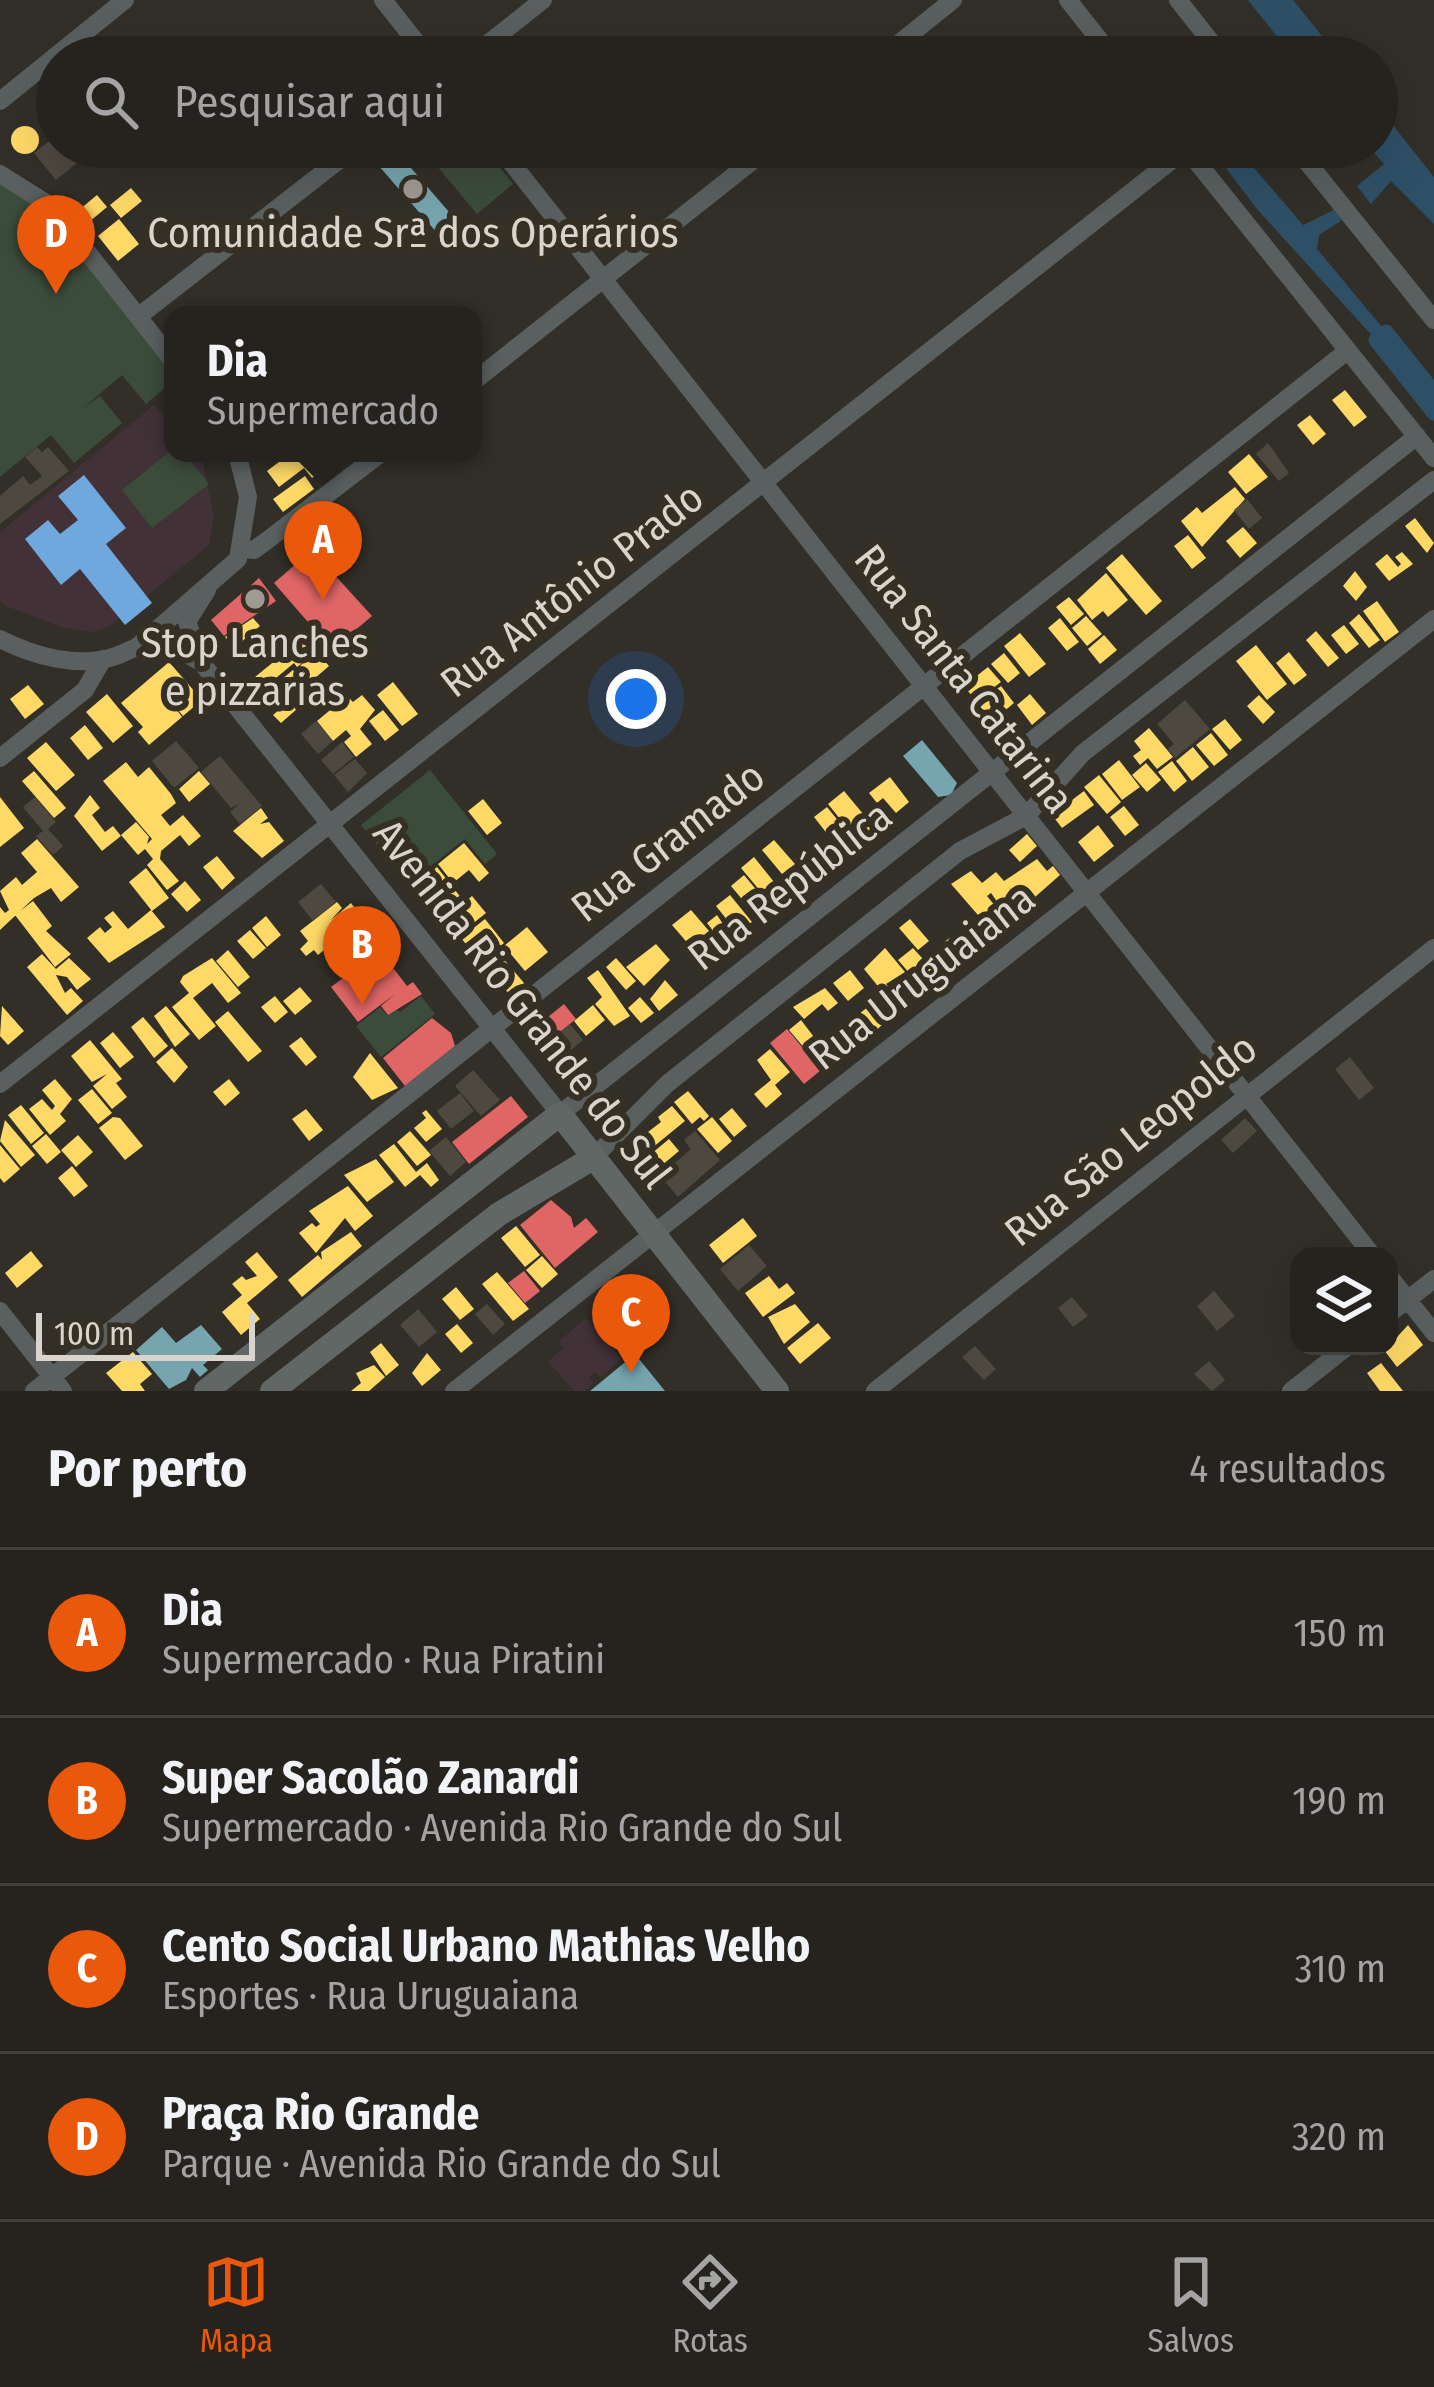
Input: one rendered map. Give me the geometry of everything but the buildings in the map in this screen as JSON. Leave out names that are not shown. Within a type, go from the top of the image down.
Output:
[{"type":"main road","name":"Avenida Rio Grande do Sul","points":[[560,1114],[777,1391]]},
{"type":"main road","name":"Rua República","points":[[206,1391],[560,1114]]},
{"type":"main road","name":"Rua República","points":[[272,1391],[499,1214],[593,1158]]},
{"type":"street","points":[[80,36],[125,0]]},
{"type":"street","points":[[383,0],[411,36]]},
{"type":"street","points":[[498,36],[543,0]]},
{"type":"street","points":[[908,36],[953,0]]},
{"type":"street","points":[[1068,0],[1096,36]]},
{"type":"street","points":[[1178,0],[1206,36]]},
{"type":"street","points":[[0,101],[36,72]]},
{"type":"street","points":[[139,316],[329,168]]},
{"type":"street","name":"Rua Santa Catarina","points":[[516,168],[1366,1247]]},
{"type":"street","points":[[482,375],[744,168]]},
{"type":"street","name":"Rua Antônio Prado","points":[[0,1084],[765,485],[1160,168]]},
{"type":"street","points":[[1201,168],[1434,458]]},
{"type":"street","points":[[1311,168],[1434,320]]},
{"type":"street","points":[[0,174],[51,206],[164,350]]},
{"type":"street","name":"Rua Gramado","points":[[34,1391],[58,1384],[490,1027],[1347,351]]},
{"type":"street","name":"Rua República","points":[[560,1114],[1417,436]]},
{"type":"street","points":[[239,462],[248,497],[242,549],[254,550],[369,462]]},
{"type":"street","name":"Rua República","points":[[593,1158],[667,1084],[960,851],[1026,816],[1083,753],[1434,480]]},
{"type":"street","name":"Avenida Rio Grande do Sul","points":[[242,549],[187,622],[205,667],[560,1114]]},
{"type":"street","name":"Avenida Rio Grande do Sul","points":[[138,646],[208,590]]},
{"type":"street","name":"Rua Uruguaiana","points":[[454,1391],[1434,619]]},
{"type":"street","points":[[1182,624],[1207,655]]},
{"type":"street","name":"Avenida Rio Grande do Sul","points":[[0,639],[52,657],[103,659],[163,641],[205,667]]},
{"type":"street","points":[[1148,651],[1172,683]]},
{"type":"street","points":[[0,758],[86,690],[103,659]]},
{"type":"street","name":"Rua São Leopoldo","points":[[874,1391],[1434,948]]},
{"type":"street","points":[[1398,1306],[1434,1279]]},
{"type":"street","points":[[1398,1288],[1434,1333]]},
{"type":"street","points":[[0,1311],[58,1384]]},
{"type":"street","points":[[1291,1391],[1337,1355]]},
{"type":"shaded area","points":[[154,405],[164,417],[164,462],[201,462],[214,516],[209,545],[109,627],[93,632],[64,628],[0,600],[0,532]]},
{"type":"shaded area","points":[[586,1318],[622,1359],[601,1377],[595,1372],[589,1377],[594,1383],[585,1391],[574,1391],[548,1361],[564,1348],[559,1341]]},
{"type":"green space","points":[[439,168],[500,168],[513,184],[477,214]]},
{"type":"green space","points":[[0,178],[49,214],[164,362],[164,389],[146,404],[122,375],[82,409],[100,396],[122,423],[74,463],[51,435],[0,477]]},
{"type":"green space","points":[[164,456],[164,462],[191,462],[209,484],[152,528],[122,490]]},
{"type":"green space","points":[[430,770],[497,854],[485,864],[465,839],[408,884],[361,825]]},
{"type":"green space","points":[[421,996],[435,1014],[381,1057],[356,1026],[380,1007],[387,1015],[396,1009],[400,1012]]},
{"type":"water","points":[[1248,0],[1293,0],[1322,36],[1277,36]]},
{"type":"water","points":[[1398,132],[1434,177],[1434,224],[1391,181],[1371,204],[1357,186],[1379,168],[1398,168]]},
{"type":"water","points":[[1226,168],[1254,168],[1303,225],[1334,210],[1342,220],[1319,235],[1317,249],[1386,332],[1376,340]]},
{"type":"waterway","points":[[1434,392],[1386,332],[1376,340],[1434,413]]},
{"type":"waterway","points":[[1382,334],[1434,402]]},
{"type":"place","name":"Comunidade Srª dos Operários","points":[[413,189]]},
{"type":"place","name":"Praça Rio Grande","points":[[56,294]]},
{"type":"place","name":"Stop Lanches e pizzarias","points":[[255,599]]},
{"type":"place","name":"Dia","points":[[323,600]]},
{"type":"place","name":"Super Sacolão Zanardi","points":[[362,1005]]},
{"type":"place","name":"Cento Social Urbano Mathias Velho","points":[[631,1373]]}]
